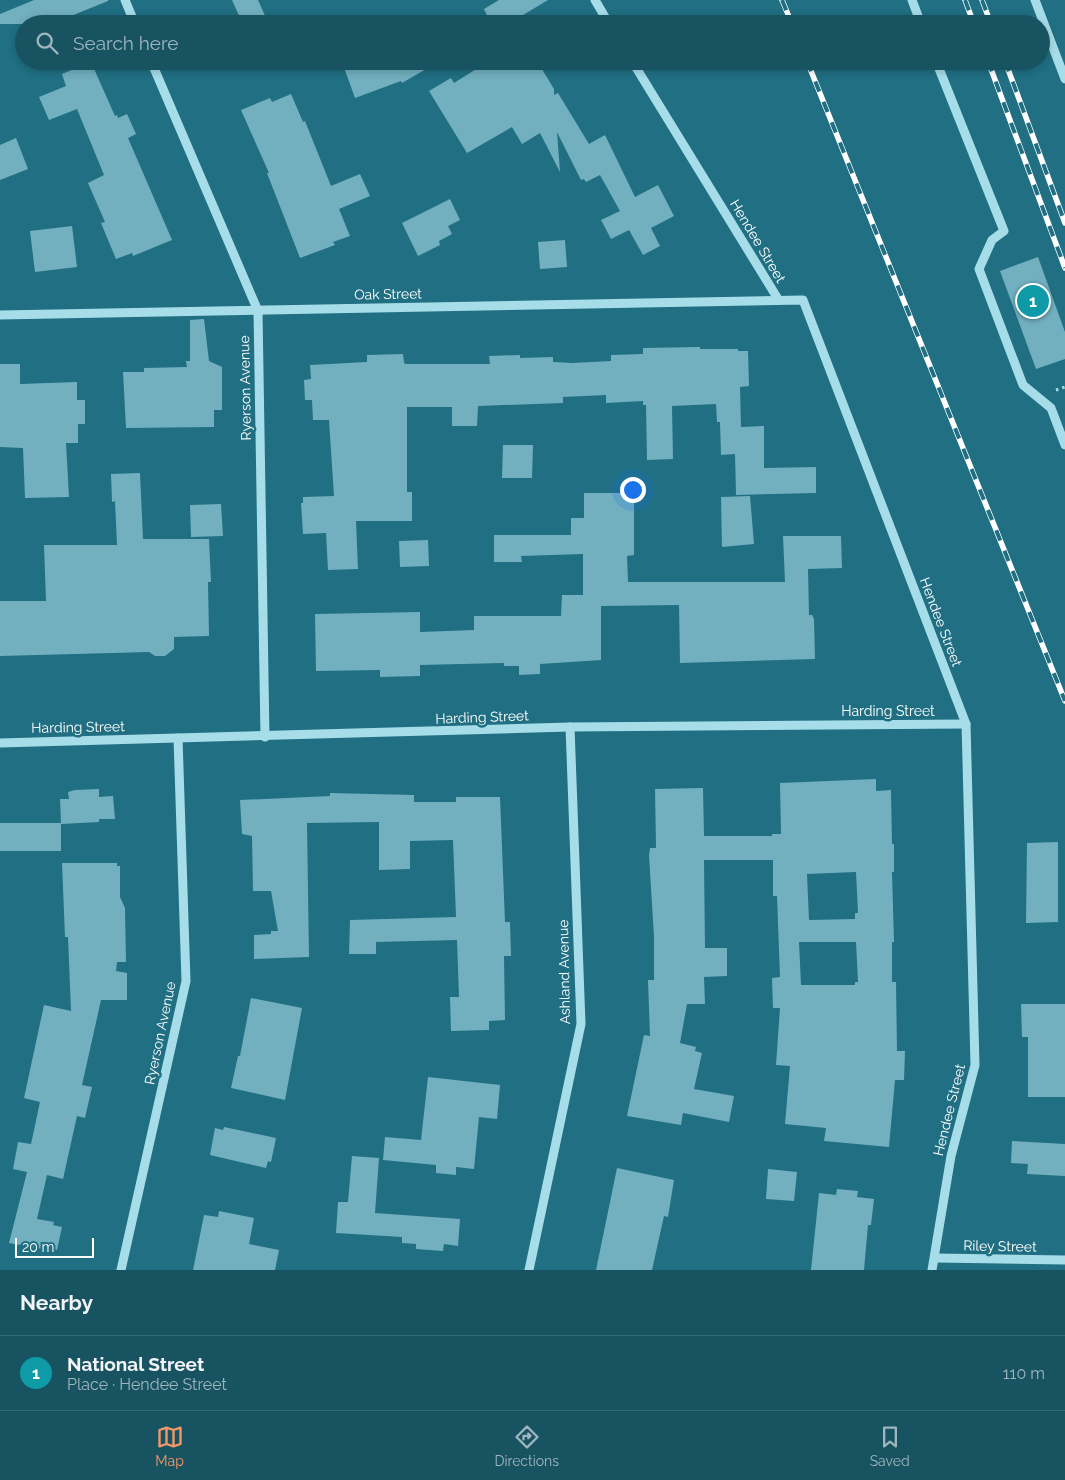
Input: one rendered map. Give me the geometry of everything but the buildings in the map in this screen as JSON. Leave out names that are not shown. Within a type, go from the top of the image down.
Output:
[{"type":"street","points":[[125,0],[131,15]]},
{"type":"street","points":[[594,0],[603,15]]},
{"type":"street","points":[[912,0],[918,15]]},
{"type":"street","points":[[1035,0],[1041,15]]},
{"type":"street","points":[[1050,40],[1065,80]]},
{"type":"street","name":"Ryerson Avenue","points":[[155,70],[258,310],[265,737]]},
{"type":"street","name":"Hendee Street","points":[[638,70],[778,299],[803,300],[966,724],[975,1065],[951,1156],[932,1270]]},
{"type":"street","points":[[940,70],[1004,231],[992,240],[979,269],[1023,385],[1051,408],[1065,445]]},
{"type":"street","name":"Oak Street","points":[[0,315],[778,299]]},
{"type":"street","name":"Harding Street","points":[[0,743],[570,727],[966,724]]},
{"type":"street","name":"Ashland Avenue","points":[[529,1270],[581,1024],[570,727]]},
{"type":"street","name":"Ryerson Avenue","points":[[121,1270],[186,982],[178,738]]},
{"type":"street","name":"Riley Street","points":[[934,1258],[1065,1260]]},
{"type":"railway","points":[[782,0],[788,15]]},
{"type":"railway","points":[[965,0],[971,15]]},
{"type":"railway","points":[[982,0],[988,15]]},
{"type":"railway","points":[[811,70],[1065,701]]},
{"type":"railway","points":[[991,70],[1065,268]]},
{"type":"railway","points":[[1008,70],[1065,223]]},
{"type":"place","name":"National Street","points":[[1033,301]]}]
